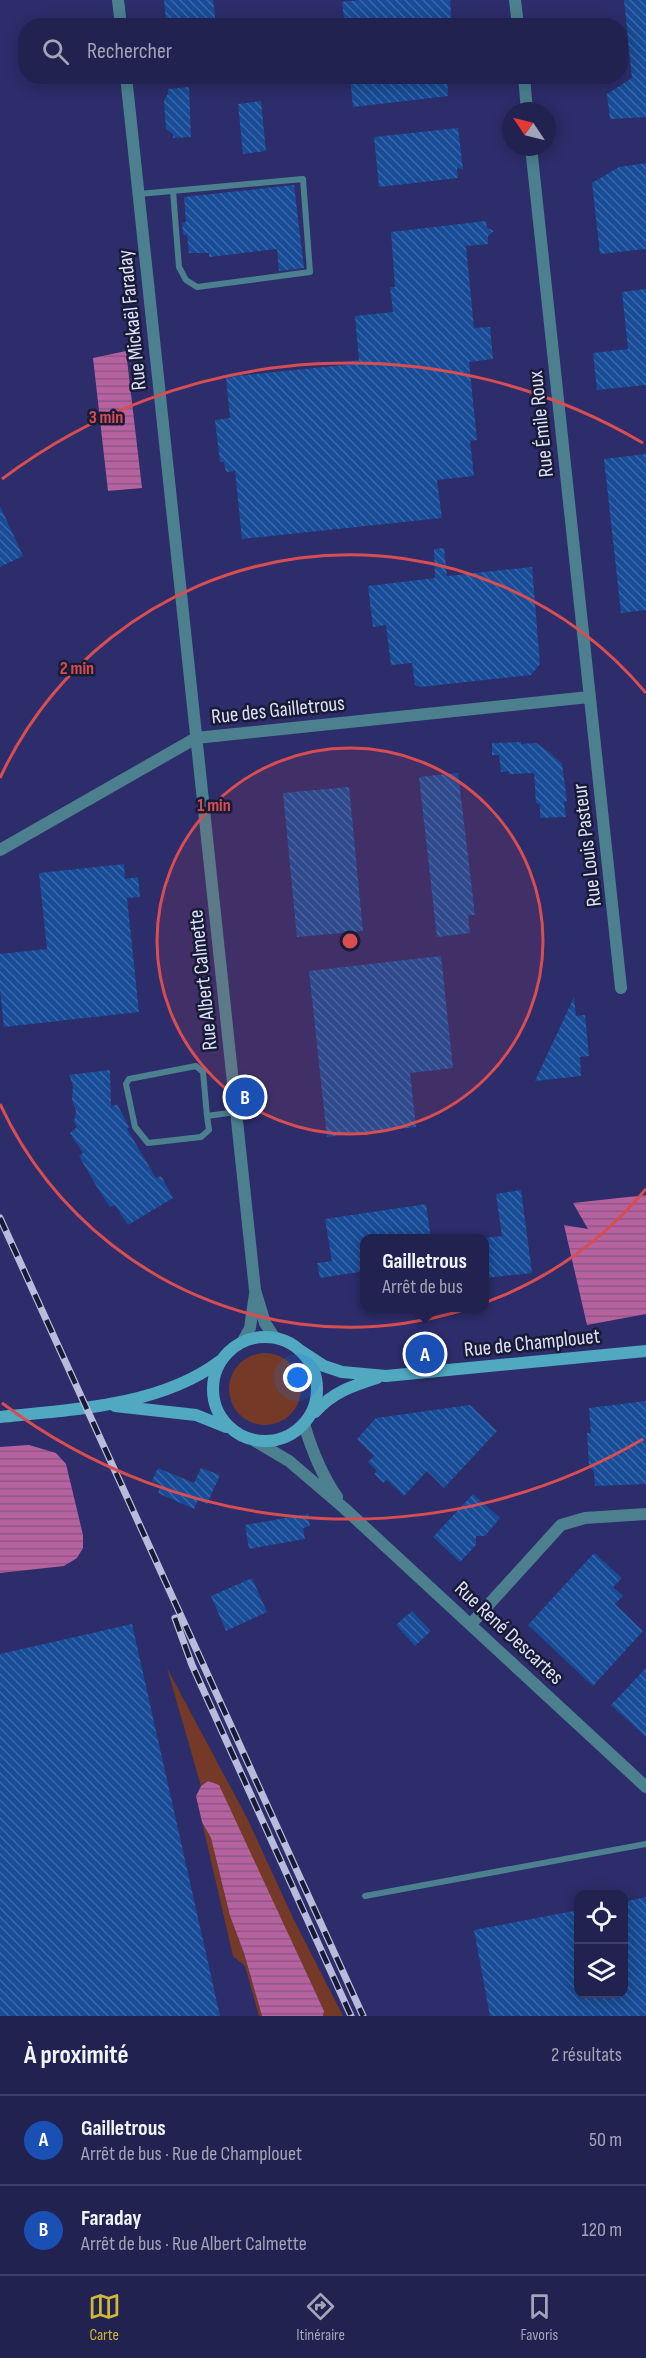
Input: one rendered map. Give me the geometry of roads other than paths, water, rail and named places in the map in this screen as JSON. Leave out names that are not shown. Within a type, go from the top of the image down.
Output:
[{"type":"street","points":[[118,0],[120,18]]},
{"type":"street","points":[[515,0],[517,18]]},
{"type":"street","name":"Rue Mickaël Faraday","points":[[127,84],[196,738]]},
{"type":"street","points":[[525,84],[526,102]]},
{"type":"street","name":"Rue Émile Roux","points":[[532,156],[589,697]]},
{"type":"street","name":"Rue des Gailletrous","points":[[0,850],[196,738],[589,697]]},
{"type":"street","name":"Rue Louis Pasteur","points":[[589,697],[621,988]]},
{"type":"street","name":"Rue Albert Calmette","points":[[196,738],[255,1290],[265,1323],[274,1337]]},
{"type":"street","name":"Rue Albert Calmette","points":[[243,1341],[250,1328],[255,1290]]},
{"type":"street","points":[[0,1417],[104,1406],[149,1394],[206,1371],[232,1348],[243,1341],[260,1336],[274,1337],[289,1342],[302,1351],[311,1362],[318,1390],[316,1404],[306,1422],[283,1439],[269,1442],[242,1437],[209,1418],[196,1415],[104,1406]]},
{"type":"street","name":"Rue de Champlouet","points":[[302,1351],[324,1366],[342,1372],[386,1376]]},
{"type":"street","name":"Rue de Champlouet","points":[[306,1422],[325,1400],[344,1388],[386,1376],[646,1351]]},
{"type":"street","points":[[223,1358],[216,1370],[213,1386],[215,1404],[222,1419],[231,1429]]},
{"type":"street","name":"Rue René Descartes","points":[[306,1422],[317,1464],[344,1508]]},
{"type":"street","name":"Rue René Descartes","points":[[255,1441],[289,1461],[344,1508],[646,1787]]},
{"type":"street","points":[[471,1624],[561,1525],[585,1518],[646,1514]]},
{"type":"lane","points":[[139,194],[303,179],[310,272],[197,287],[186,280],[179,267],[173,191]]},
{"type":"lane","points":[[196,1066],[203,1072],[207,1116],[209,1131],[201,1137],[148,1143],[135,1127],[126,1084],[129,1079],[196,1066]]},
{"type":"lane","points":[[207,1116],[237,1112]]},
{"type":"lane","points":[[365,1896],[646,1844]]},
{"type":"railway","points":[[0,1218],[363,2016]]},
{"type":"railway","points":[[175,1618],[192,1665],[351,2016]]},
{"type":"place","name":"Faraday","points":[[245,1097]]},
{"type":"place","name":"Gailletrous","points":[[425,1354]]}]
